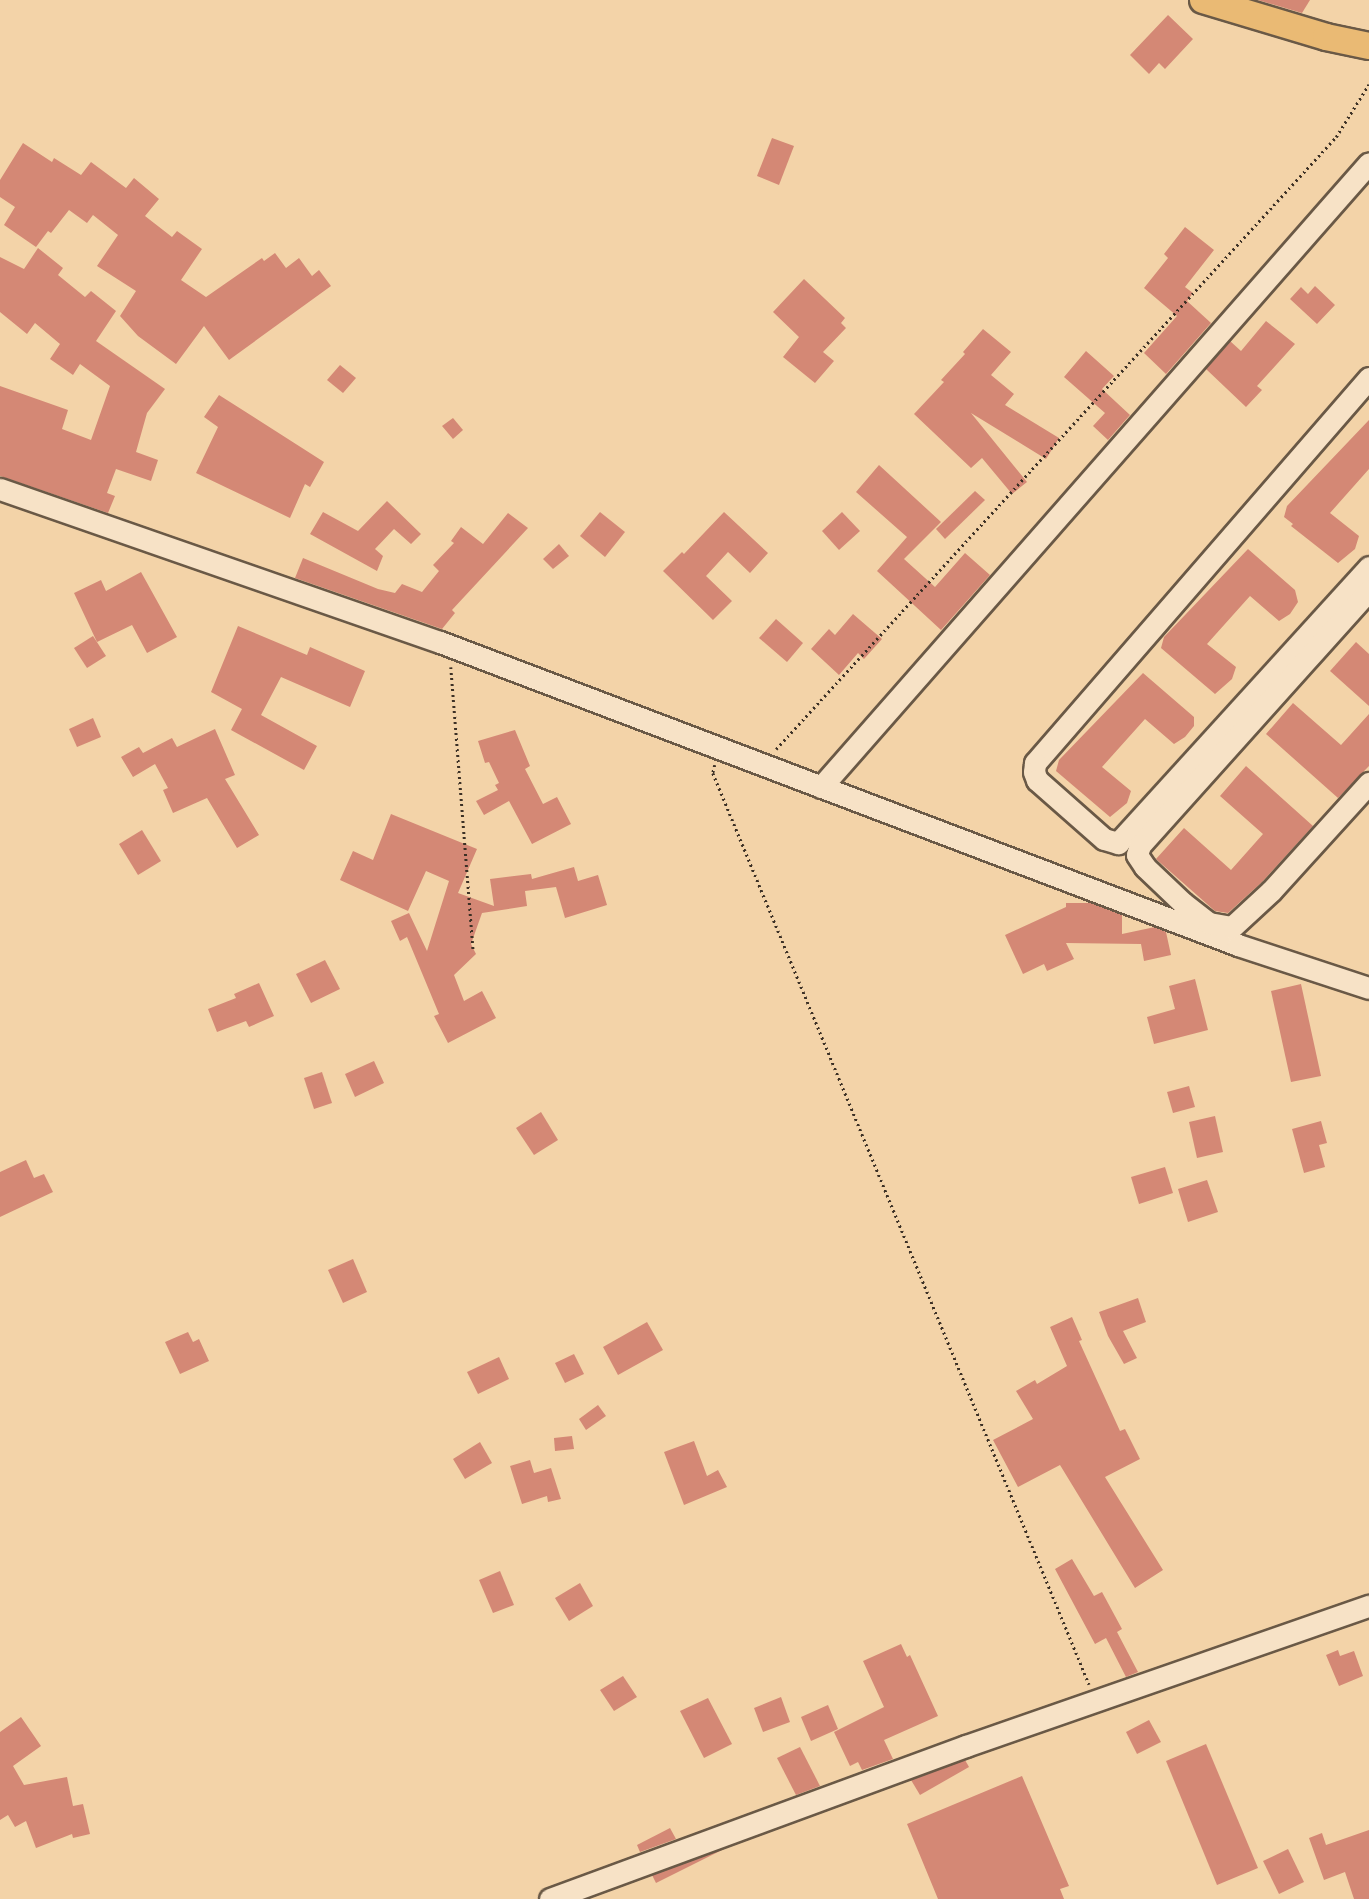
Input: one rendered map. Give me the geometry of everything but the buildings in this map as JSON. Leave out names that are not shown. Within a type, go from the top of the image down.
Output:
[{"type":"main road","points":[[1203,0],[1326,37],[1369,46]]},
{"type":"street","points":[[821,787],[1369,163]]},
{"type":"street","points":[[1369,378],[1035,763],[1037,780],[1104,839],[1118,844],[1369,567]]},
{"type":"street","points":[[0,489],[449,646],[1238,945],[1369,988]]},
{"type":"street","points":[[1369,590],[1140,845],[1137,855],[1145,867],[1183,904],[1209,923],[1231,927],[1270,891],[1369,783]]},
{"type":"street","points":[[550,1899],[1093,1701],[1369,1606]]},
{"type":"path","points":[[762,764],[1336,137],[1369,84]]},
{"type":"path","points":[[449,646],[473,949]]},
{"type":"path","points":[[717,747],[713,773],[1079,1660],[1093,1701]]}]
